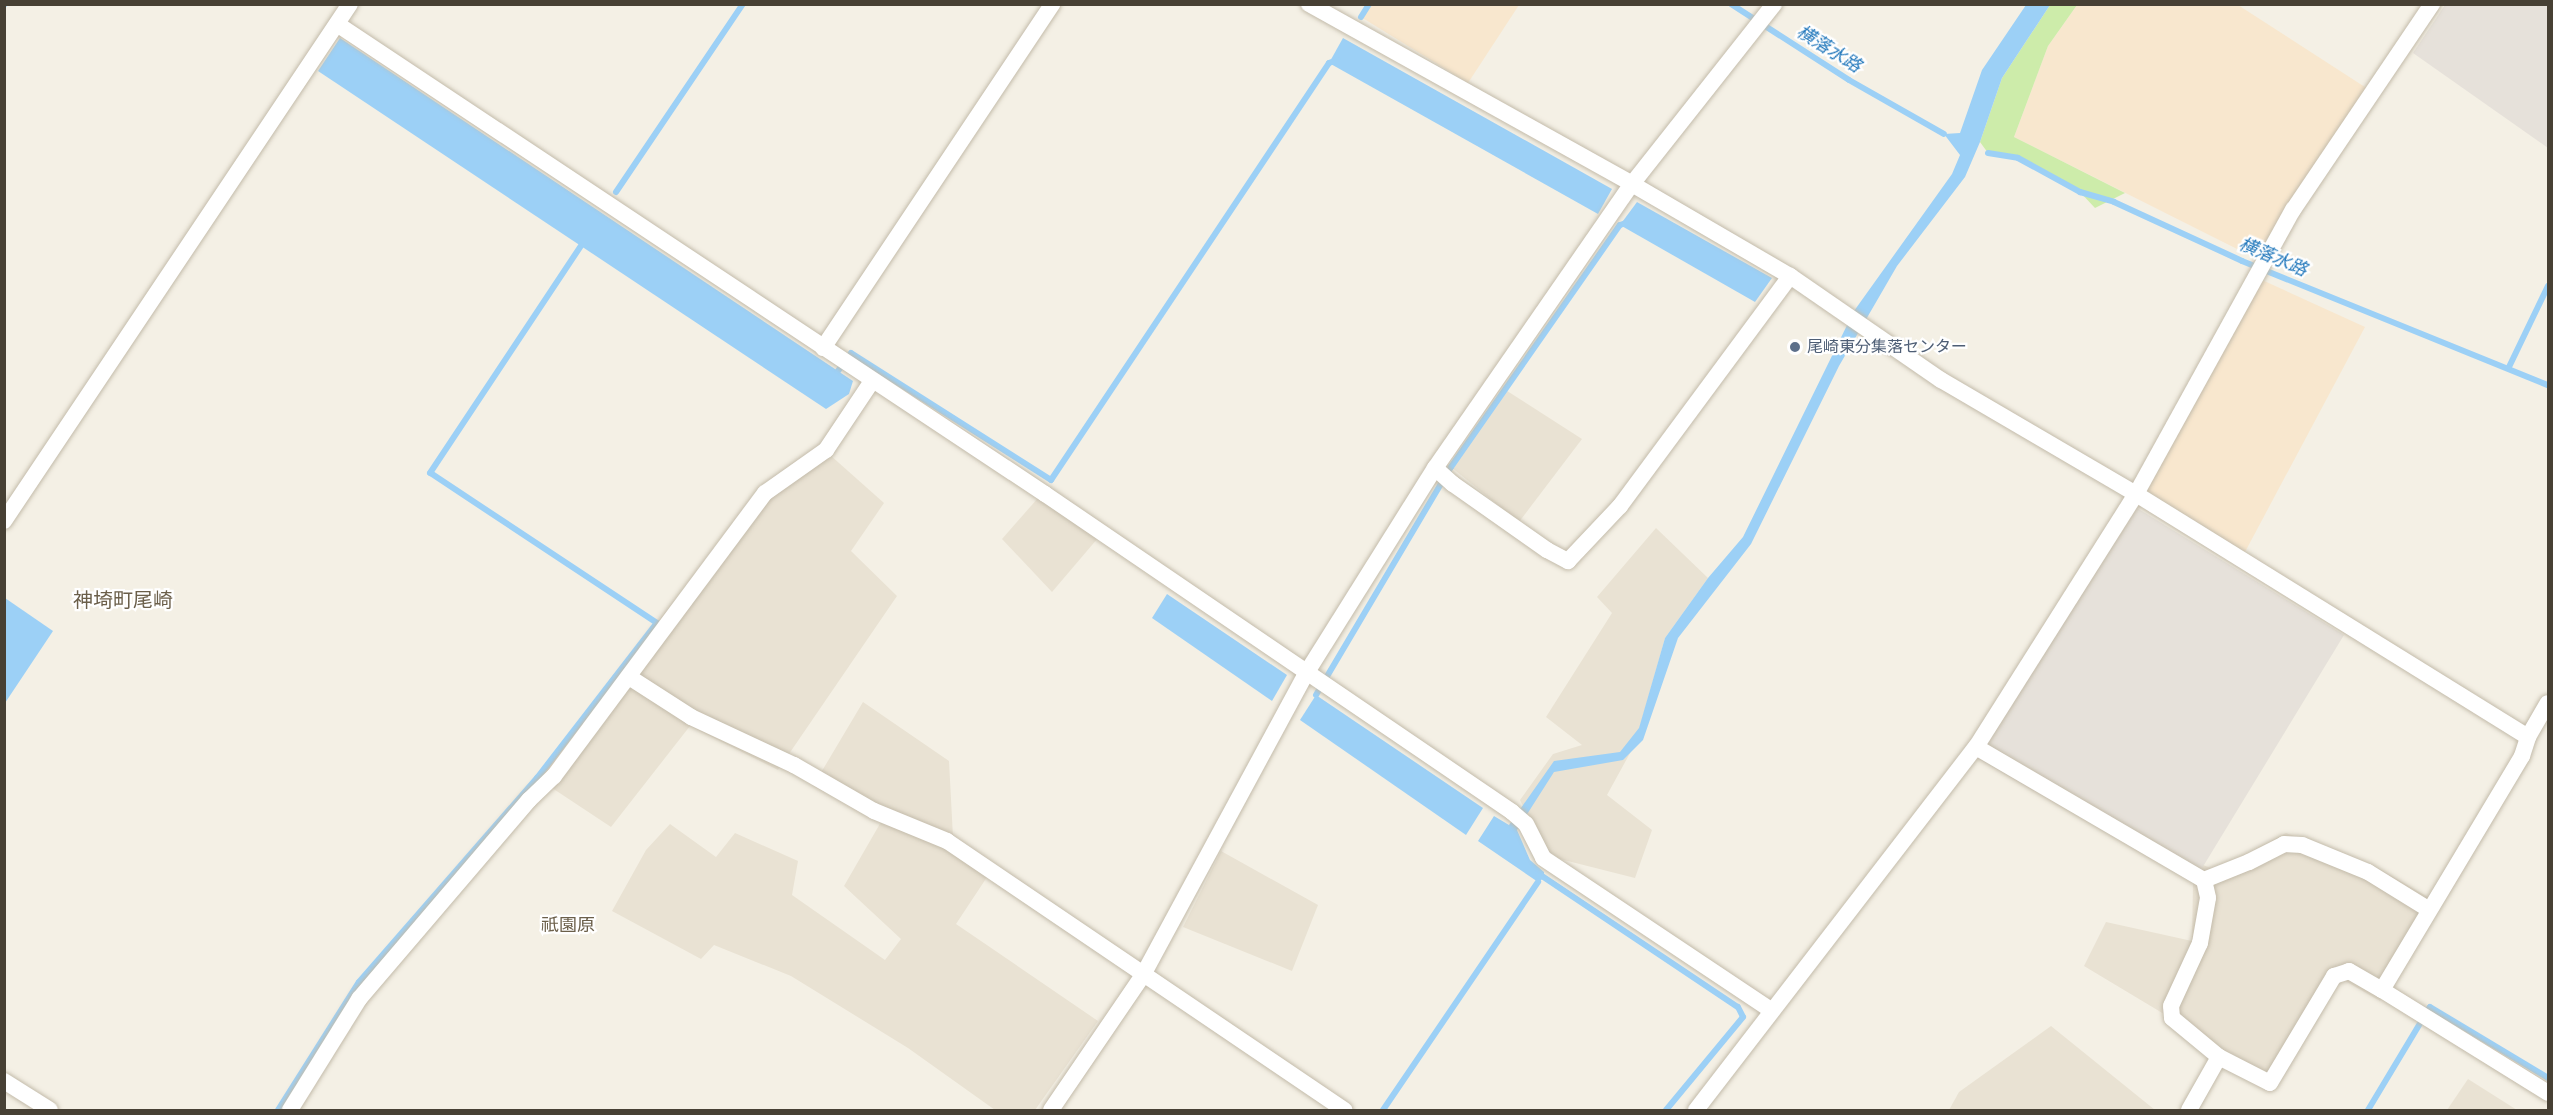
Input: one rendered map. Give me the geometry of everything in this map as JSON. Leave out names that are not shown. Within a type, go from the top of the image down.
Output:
[{"type":"street","points":[[4,521],[350,4]]},
{"type":"street","points":[[823,348],[1052,4]]},
{"type":"street","points":[[1309,4],[1632,184],[1790,276],[1941,380],[2136,494],[2528,737]]},
{"type":"street","points":[[1696,1110],[1976,747],[2136,494],[2293,210],[2432,4]]},
{"type":"street","points":[[1051,1110],[1143,975],[1307,672],[1435,468],[1632,184],[1772,7]]},
{"type":"street","points":[[336,24],[872,381],[1046,494],[1512,812],[1526,824],[1543,858],[1772,1011]]},
{"type":"street","points":[[1435,468],[1453,484],[1547,550],[1568,561],[1620,506],[1790,276]]},
{"type":"street","points":[[290,1110],[359,999],[529,800],[554,776],[765,493],[826,450],[872,381]]},
{"type":"street","points":[[629,677],[691,717],[794,765],[874,811],[947,841],[1344,1110]]},
{"type":"street","points":[[2382,990],[2428,909],[2522,756],[2528,737],[2548,704]]},
{"type":"street","points":[[1976,747],[2204,880],[2208,898],[2200,943],[2171,1006],[2172,1018],[2219,1057],[2270,1083],[2334,976],[2349,971],[2548,1093]]},
{"type":"street","points":[[2204,880],[2249,862],[2284,844],[2302,845],[2368,872],[2428,909]]},
{"type":"street","points":[[2189,1110],[2219,1057]]},
{"type":"street","points":[[4,1081],[51,1110]]},
{"type":"shaded area","points":[[1369,5],[1519,5],[1468,83],[1361,17]]},
{"type":"shaded area","points":[[2077,5],[2238,5],[2368,89],[2255,258],[2014,137],[2048,46]]},
{"type":"shaded area","points":[[2445,5],[2548,5],[2548,148],[2413,53]]},
{"type":"shaded area","points":[[2262,280],[2365,327],[2245,552],[2147,491]]},
{"type":"shaded area","points":[[1504,389],[1582,439],[1519,522],[1451,467]]},
{"type":"shaded area","points":[[821,447],[884,503],[851,551],[897,596],[778,770],[690,726],[611,827],[537,778],[760,490]]},
{"type":"shaded area","points":[[1038,498],[1098,538],[1052,592],[1002,539]]},
{"type":"shaded area","points":[[2137,508],[2344,635],[2193,883],[1977,758]]},
{"type":"shaded area","points":[[1656,528],[1708,578],[1665,638],[1635,744],[1607,795],[1652,830],[1635,878],[1548,856],[1520,800],[1553,754],[1582,745],[1546,717],[1612,613],[1597,597]]},
{"type":"shaded area","points":[[863,702],[949,761],[953,837],[995,865],[956,924],[1098,1021],[1035,1110],[995,1110],[908,1048],[791,976],[714,945],[701,959],[612,911],[646,850],[670,824],[716,857],[735,833],[798,861],[792,895],[885,960],[901,939],[844,886],[881,822],[813,786]]},
{"type":"shaded area","points":[[2286,833],[2374,866],[2442,905],[2380,1001],[2340,978],[2279,1083],[2084,966],[2106,922],[2192,941],[2193,883],[2203,865],[2216,870]]},
{"type":"shaded area","points":[[1221,851],[1318,905],[1292,971],[1183,927]]},
{"type":"shaded area","points":[[2051,1026],[2155,1110],[1949,1110],[1959,1092]]},
{"type":"shaded area","points":[[2468,1079],[2517,1110],[2447,1110]]},
{"type":"green space","points":[[2050,5],[2077,5],[2048,46],[2014,137],[2125,193],[2095,208],[2080,192],[2018,158],[1988,153],[1980,142],[2002,78]]},
{"type":"water","points":[[2026,5],[2050,5],[2002,78],[1965,177],[1897,266],[1839,366],[1751,544],[1678,638],[1643,740],[1623,760],[1554,772],[1517,830],[1530,860],[1544,872],[1544,878],[1538,882],[1478,841],[1494,816],[1509,825],[1554,761],[1620,752],[1639,728],[1665,638],[1708,578],[1743,537],[1854,311],[1952,174],[1960,155],[1944,134],[1960,133],[1982,70]]},
{"type":"water","points":[[340,38],[853,381],[849,394],[826,409],[318,71]]},
{"type":"water","points":[[1343,38],[1612,189],[1598,214],[1329,63]]},
{"type":"water","points":[[1637,202],[1772,278],[1755,302],[1620,225]]},
{"type":"water","points":[[1167,594],[1287,675],[1272,701],[1152,618]]},
{"type":"water","points":[[5,598],[53,631],[5,703]]},
{"type":"water","points":[[1316,695],[1483,808],[1466,835],[1300,720]]},
{"type":"waterway","points":[[616,192],[743,4]]},
{"type":"waterway","points":[[1361,17],[1369,4]]},
{"type":"waterway","name":"横落水路","points":[[1731,4],[1849,80],[1944,134]]},
{"type":"waterway","points":[[838,371],[851,353],[1051,480],[1329,63],[1337,60]]},
{"type":"waterway","name":"横落水路","points":[[1988,153],[2018,158],[2080,192],[2114,202],[2242,261],[2548,385]]},
{"type":"waterway","points":[[1316,695],[1451,467],[1620,225],[1626,223]]},
{"type":"waterway","points":[[278,1110],[359,982],[537,778],[657,623],[430,473],[581,246]]},
{"type":"waterway","points":[[2509,367],[2548,286]]},
{"type":"waterway","points":[[1539,874],[1738,1007],[1743,1017],[1666,1110]]},
{"type":"waterway","points":[[1383,1110],[1538,882]]},
{"type":"waterway","points":[[2368,1110],[2430,1007],[2548,1078]]},
{"type":"place","name":"尾崎東分集落センター","points":[[1795,347]]},
{"type":"district","name":"神埼町尾崎","points":[[123,600]]},
{"type":"district","name":"祇園原","points":[[568,925]]}]
